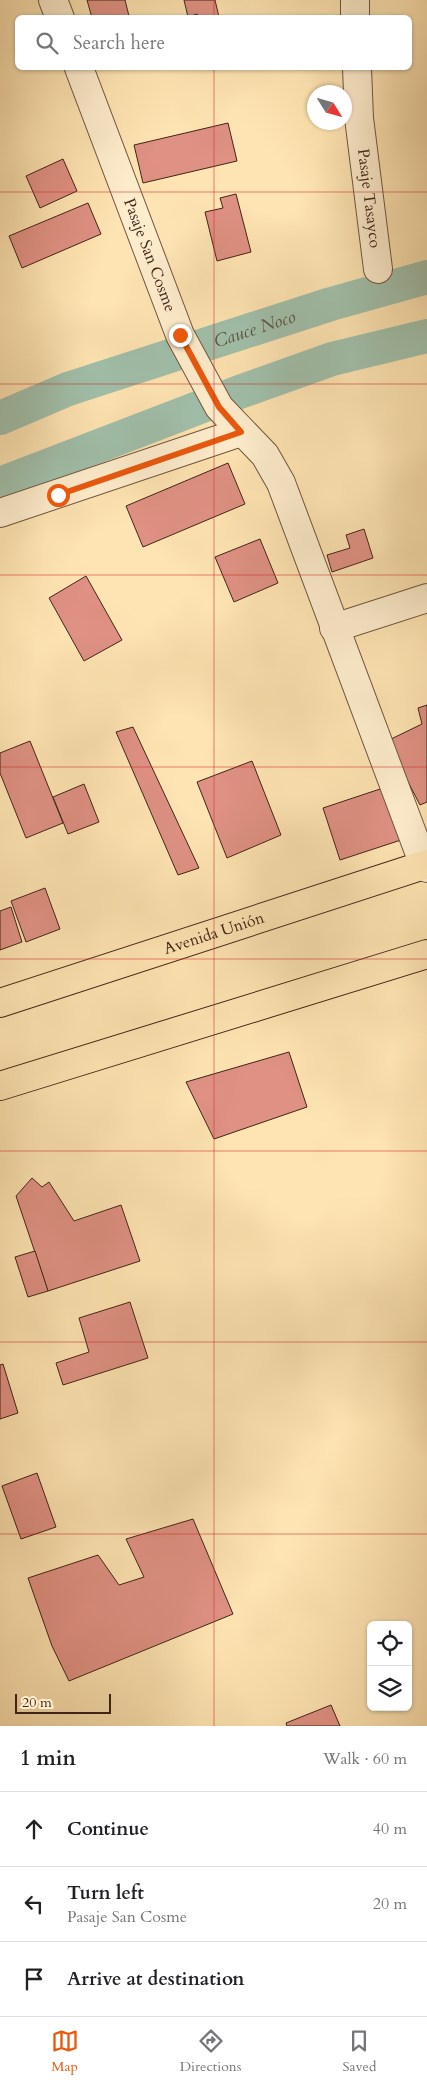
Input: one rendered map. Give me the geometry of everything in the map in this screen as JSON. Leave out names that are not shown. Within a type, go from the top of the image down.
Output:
[{"type":"main road","name":"Avenida Unión","points":[[0,1003],[426,866]]},
{"type":"main road","points":[[0,1086],[427,954]]},
{"type":"street","points":[[54,0],[59,15]]},
{"type":"street","points":[[355,0],[355,15]]},
{"type":"street","name":"Pasaje San Cosme","points":[[80,70],[180,335],[219,407],[241,432],[265,454],[281,483],[334,628],[426,866]]},
{"type":"street","name":"Pasaje Tasayco","points":[[357,70],[359,118],[378,269]]},
{"type":"street","points":[[0,513],[241,432]]},
{"type":"street","points":[[334,628],[427,598]]},
{"type":"building","points":[[87,0],[125,0],[129,15],[91,15]]},
{"type":"building","points":[[184,0],[215,0],[219,15],[188,15]]},
{"type":"building","points":[[228,123],[237,161],[143,183],[134,145]]},
{"type":"building","points":[[63,159],[77,191],[40,208],[26,176]]},
{"type":"building","points":[[236,194],[251,252],[217,261],[205,212],[223,208],[220,198]]},
{"type":"building","points":[[88,203],[101,234],[22,268],[9,236]]},
{"type":"building","points":[[228,463],[245,504],[143,547],[126,506]]},
{"type":"building","points":[[364,529],[373,558],[332,572],[327,555],[350,548],[346,535]]},
{"type":"building","points":[[260,539],[278,583],[234,602],[215,557]]},
{"type":"building","points":[[86,576],[122,640],[84,661],[49,598]]},
{"type":"building","points":[[427,705],[427,802],[420,805],[387,741],[422,724],[418,708]]},
{"type":"building","points":[[133,727],[199,868],[178,875],[116,732]]},
{"type":"building","points":[[30,741],[63,823],[26,838],[0,773],[0,753]]},
{"type":"building","points":[[252,761],[281,835],[227,858],[197,782]]},
{"type":"building","points":[[84,784],[99,822],[68,834],[53,797]]},
{"type":"building","points":[[383,788],[401,840],[340,860],[323,808]]},
{"type":"building","points":[[45,888],[60,929],[26,942],[11,901]]},
{"type":"building","points":[[11,907],[22,942],[0,950],[0,911]]},
{"type":"building","points":[[289,1052],[307,1107],[214,1139],[186,1082]]},
{"type":"building","points":[[32,1178],[42,1187],[49,1182],[74,1221],[121,1205],[140,1261],[48,1291],[16,1196]]},
{"type":"building","points":[[35,1251],[48,1291],[28,1297],[15,1257]]},
{"type":"building","points":[[130,1302],[148,1358],[63,1385],[56,1363],[89,1352],[79,1318]]},
{"type":"building","points":[[3,1364],[18,1413],[0,1419],[0,1365]]},
{"type":"building","points":[[37,1473],[56,1527],[21,1539],[2,1486]]},
{"type":"building","points":[[193,1519],[233,1614],[69,1681],[52,1646],[28,1578],[98,1555],[119,1585],[144,1577],[126,1539]]},
{"type":"building","points":[[331,1705],[340,1726],[287,1726],[286,1723]]},
{"type":"waterway","name":"Cauce Noco","points":[[0,418],[68,389],[331,304],[427,277]]},
{"type":"waterway","points":[[0,484],[234,394],[332,359],[427,336]]},
{"type":"route","points":[[58,495],[241,432],[219,407],[180,335]]}]
